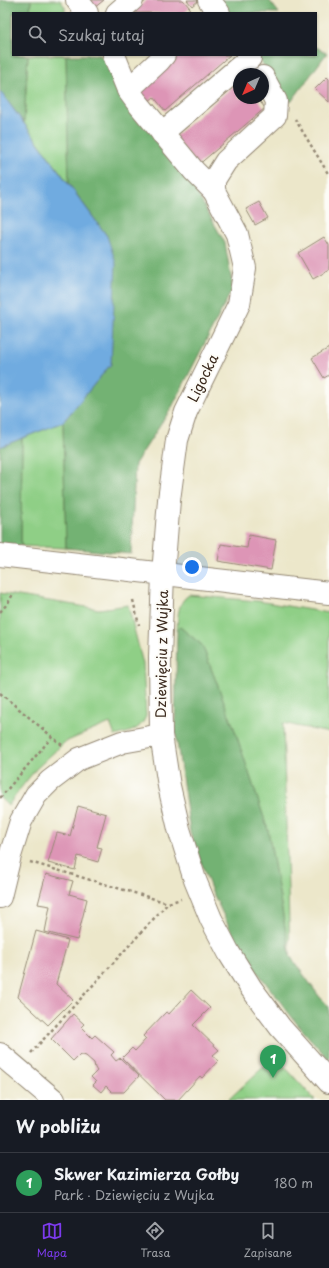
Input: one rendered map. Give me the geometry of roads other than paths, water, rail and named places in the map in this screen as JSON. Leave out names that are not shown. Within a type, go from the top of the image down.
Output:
[{"type":"street","points":[[77,0],[86,12]]},
{"type":"street","points":[[118,12],[132,0]]},
{"type":"street","name":"Ligocka","points":[[114,56],[128,90],[194,171],[214,191],[237,234],[245,268],[238,304],[186,412],[177,440],[169,500],[163,574]]},
{"type":"street","points":[[128,90],[163,56]]},
{"type":"street","points":[[162,133],[253,62]]},
{"type":"street","points":[[214,191],[214,180],[226,161],[275,116],[276,101],[269,88]]},
{"type":"street","points":[[0,555],[329,593]]},
{"type":"street","name":"Dziewięciu z Wujka","points":[[163,574],[160,657],[161,735],[169,786],[179,829],[195,880],[211,919],[229,953],[251,988],[280,1026],[329,1082]]},
{"type":"street","name":"Dziewięciu z Wujka","points":[[0,897],[10,856],[21,821],[36,795],[50,781],[79,759],[122,742],[161,735]]},
{"type":"street","points":[[0,1054],[54,1100]]},
{"type":"water","points":[[0,91],[107,236],[116,263],[111,364],[63,422],[0,447]]},
{"type":"place","name":"Skwer Kazimierza Gołby","points":[[273,1078]]}]
